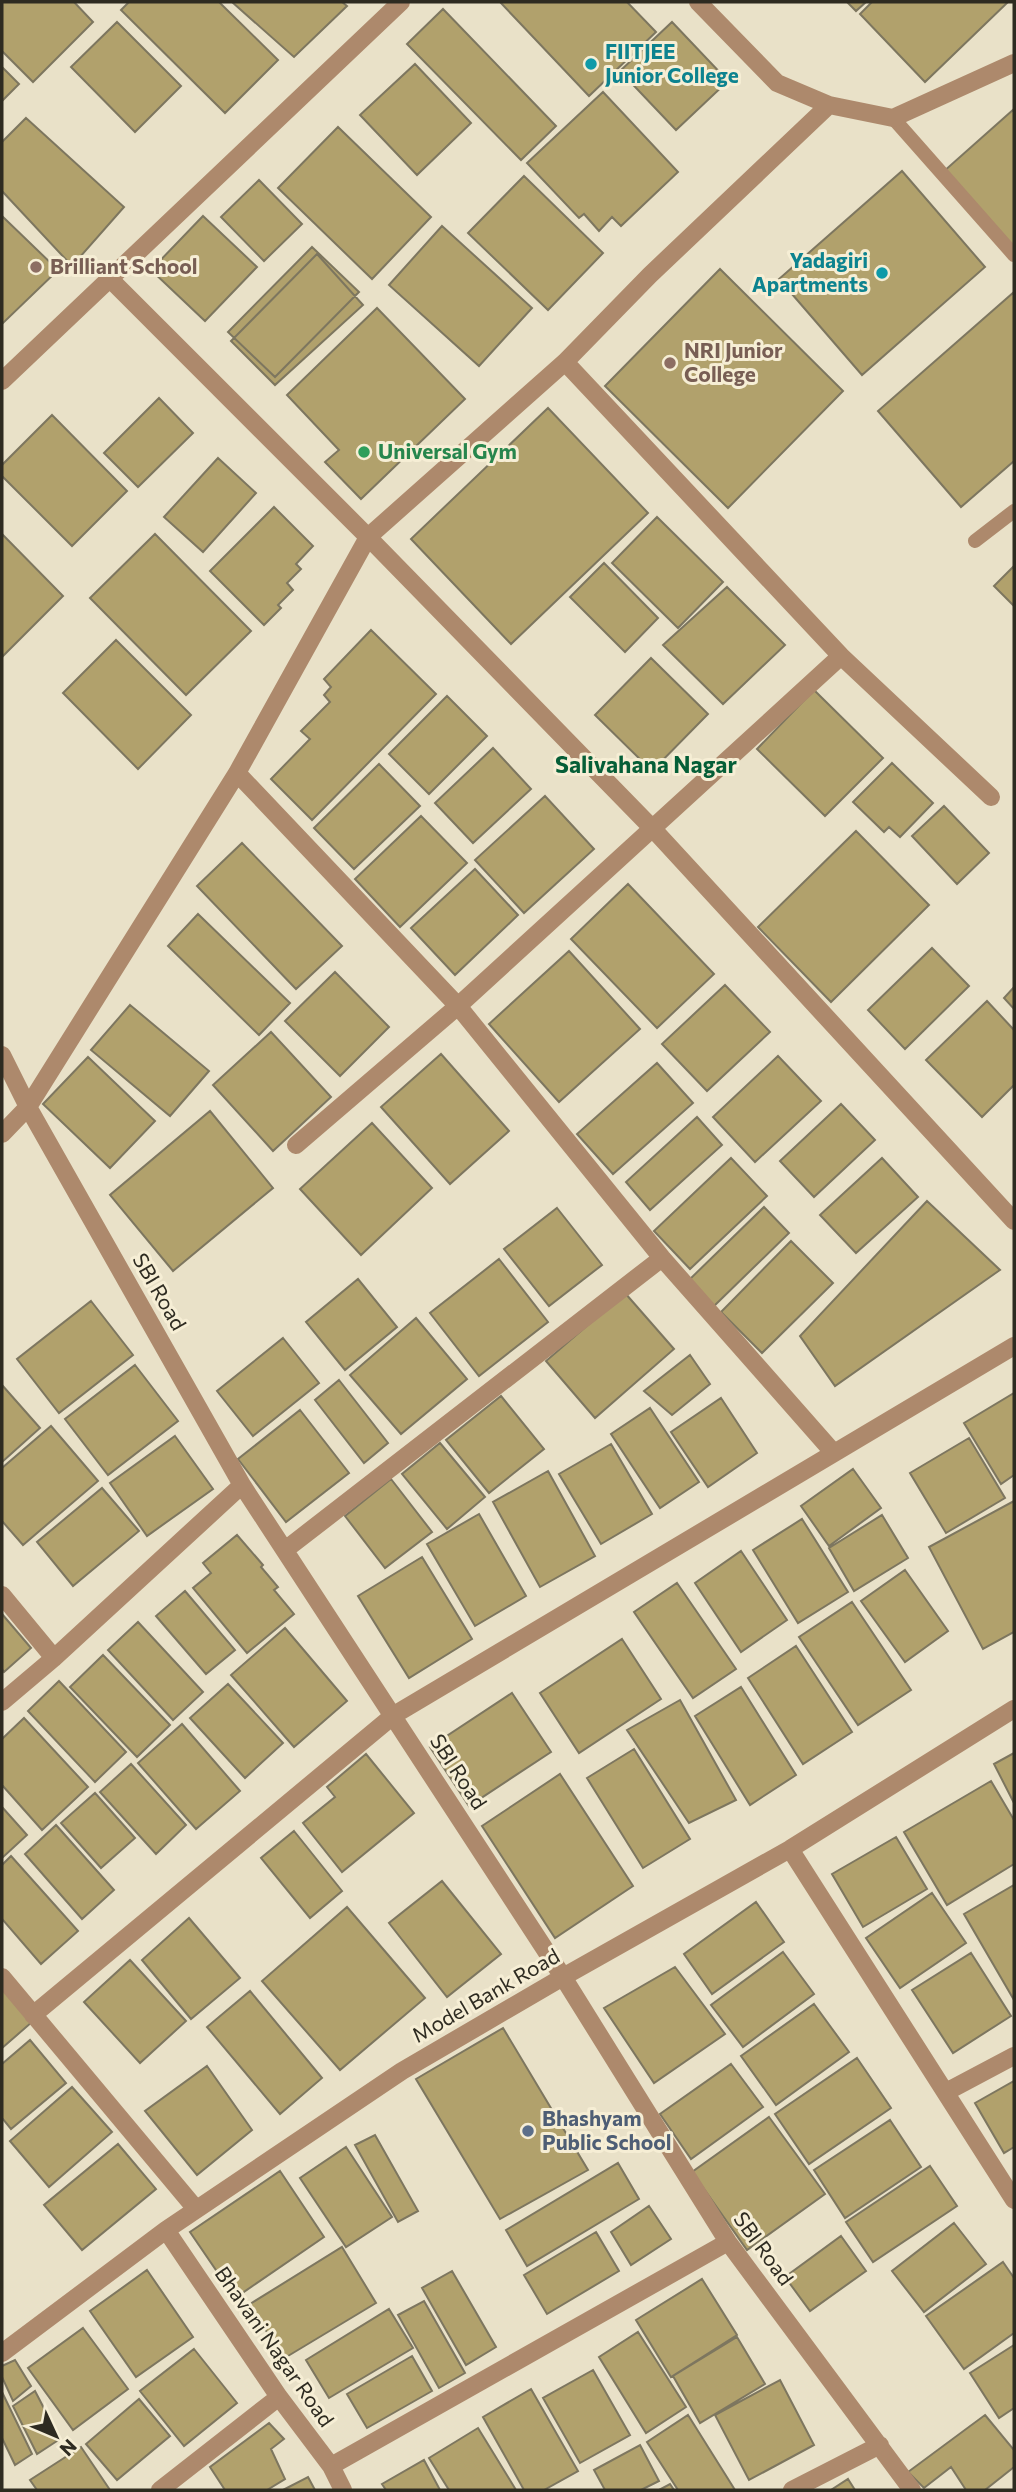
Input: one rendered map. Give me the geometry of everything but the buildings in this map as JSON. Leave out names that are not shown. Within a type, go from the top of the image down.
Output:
[{"type":"street","points":[[2,381],[401,2]]},
{"type":"street","points":[[698,2],[777,83],[829,105],[892,118],[1014,64]]},
{"type":"street","points":[[2,1134],[28,1107],[236,774],[368,537],[565,362],[650,275],[829,105]]},
{"type":"street","points":[[110,279],[368,537],[654,830],[1014,1221]]},
{"type":"street","points":[[565,362],[841,656],[991,797]]},
{"type":"street","points":[[296,1145],[458,1006],[654,830],[841,656]]},
{"type":"street","points":[[236,774],[458,1006],[662,1258],[833,1452]]},
{"type":"street","name":"SBI Road","points":[[2,1055],[28,1107],[242,1485],[563,1977],[727,2242],[912,2490]]},
{"type":"street","points":[[1001,1206],[1014,1193]]},
{"type":"street","points":[[285,1550],[662,1258]]},
{"type":"street","points":[[33,2015],[394,1715],[1014,1346]]},
{"type":"street","points":[[2,1702],[54,1658],[242,1485]]},
{"type":"street","points":[[2,1595],[54,1658]]},
{"type":"street","name":"Model Bank Road","points":[[2,2353],[166,2230],[402,2071],[790,1849],[1014,1709]]},
{"type":"street","points":[[790,1849],[1014,2200]]},
{"type":"street","points":[[2,1977],[196,2209]]},
{"type":"street","points":[[946,2092],[1014,2056]]},
{"type":"street","name":"Bhavani Nagar Road","points":[[166,2230],[279,2397],[331,2466],[343,2490]]},
{"type":"street","points":[[331,2466],[727,2242]]},
{"type":"street","points":[[160,2490],[279,2397]]},
{"type":"street","points":[[792,2490],[880,2445]]},
{"type":"lane","points":[[892,118],[1014,255]]},
{"type":"lane","points":[[975,541],[1014,511]]},
{"type":"place","name":"FIITJEE Junior College","points":[[591,64]]},
{"type":"place","name":"Brilliant School","points":[[36,267]]},
{"type":"place","name":"Yadagiri Apartments","points":[[882,273]]},
{"type":"place","name":"NRI Junior College","points":[[670,363]]},
{"type":"place","name":"Universal Gym","points":[[364,452]]},
{"type":"place","name":"Bhashyam Public School","points":[[528,2131]]},
{"type":"district","name":"Salivahana Nagar","points":[[646,765]]}]
